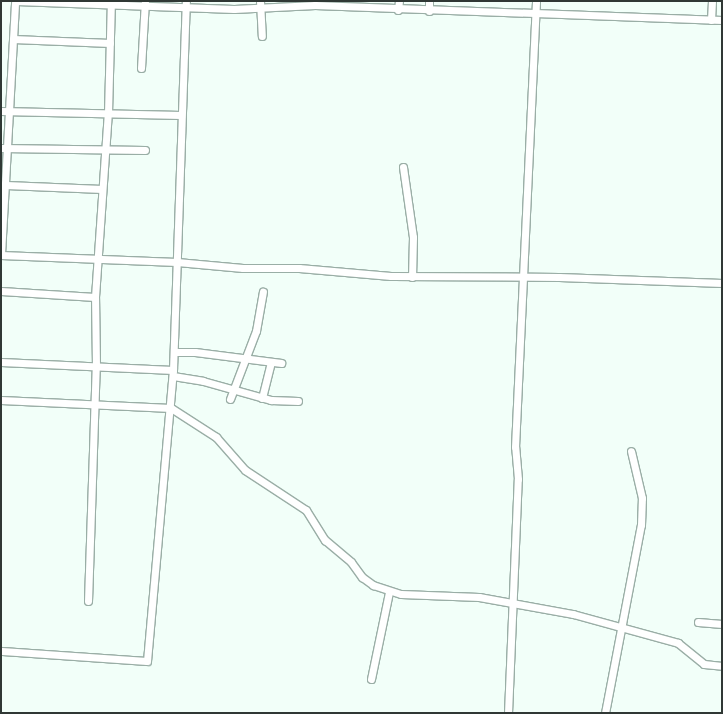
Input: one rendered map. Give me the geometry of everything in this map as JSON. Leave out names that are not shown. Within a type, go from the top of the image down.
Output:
[{"type":"street","points":[[722,20],[398,10],[369,4],[234,5],[15,1],[10,111],[5,149],[6,185],[1,255],[177,262],[412,276],[524,277],[722,283]]},
{"type":"street","points":[[398,10],[399,1]]},
{"type":"street","points":[[429,1],[429,11]]},
{"type":"street","points":[[508,713],[514,603],[518,479],[515,447],[536,1]]},
{"type":"street","points":[[711,20],[712,1]]},
{"type":"street","points":[[88,601],[96,366],[95,297],[104,150],[108,113],[110,2]]},
{"type":"street","points":[[141,68],[145,3]]},
{"type":"street","points":[[1,651],[147,661],[171,408],[186,4]]},
{"type":"street","points":[[260,4],[262,36]]},
{"type":"street","points":[[13,39],[110,43]]},
{"type":"street","points":[[1,111],[181,115]]},
{"type":"street","points":[[5,149],[145,150]]},
{"type":"street","points":[[403,167],[413,237],[412,276]]},
{"type":"street","points":[[6,185],[102,189]]},
{"type":"street","points":[[1,291],[95,297]]},
{"type":"street","points":[[230,399],[256,331],[263,292]]},
{"type":"street","points":[[174,352],[246,358],[282,363]]},
{"type":"street","points":[[1,362],[96,366],[173,373],[262,398],[298,401]]},
{"type":"street","points":[[262,398],[271,362]]},
{"type":"street","points":[[1,400],[171,408],[216,437],[245,470],[306,510],[332,548],[351,562],[368,581],[389,592],[479,597],[621,625],[678,643],[704,664],[722,666]]},
{"type":"street","points":[[604,713],[640,526],[642,498],[631,451]]},
{"type":"street","points":[[371,680],[389,592]]},
{"type":"street","points":[[698,622],[722,624]]}]
